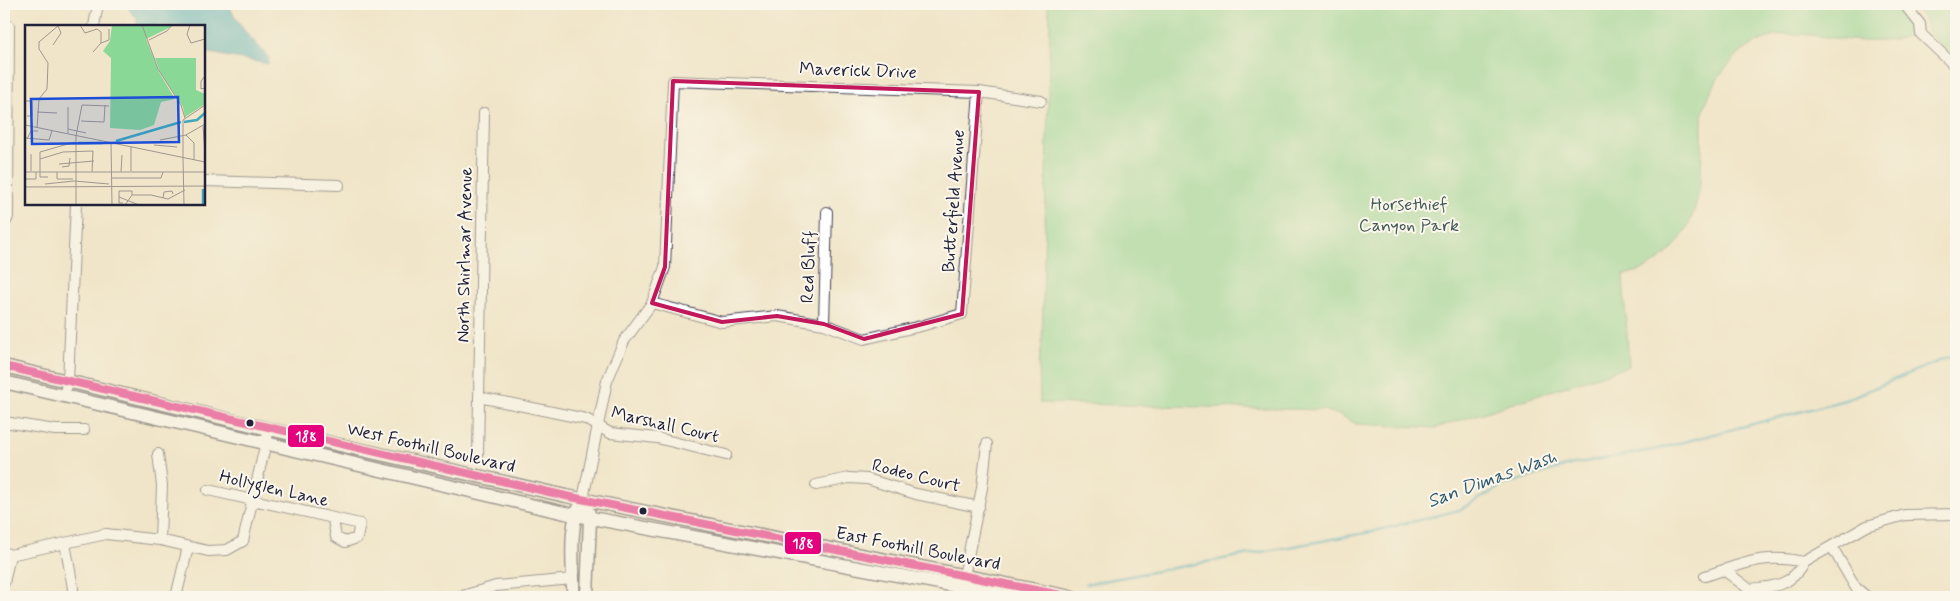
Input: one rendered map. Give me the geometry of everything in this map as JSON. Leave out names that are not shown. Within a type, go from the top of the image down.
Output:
[{"type":"main road","points":[[4,366],[68,380]]},
{"type":"main road","name":"West Foothill Boulevard","points":[[68,380],[269,429],[583,500]]},
{"type":"main road","name":"West Foothill Boulevard","points":[[4,382],[590,518]]},
{"type":"main road","points":[[573,588],[575,515],[583,500]]},
{"type":"main road","points":[[583,500],[590,518],[587,593]]},
{"type":"main road","name":"East Foothill Boulevard","points":[[583,500],[963,581],[1014,597]]},
{"type":"main road","name":"East Foothill Boulevard","points":[[590,518],[963,581],[1071,597]]},
{"type":"street","points":[[94,25],[98,4]]},
{"type":"street","points":[[1904,4],[1920,24],[1922,34],[1956,67]]},
{"type":"street","points":[[4,26],[9,26],[8,217],[4,225]]},
{"type":"street","name":"Maverick Drive","points":[[652,303],[665,267],[672,81],[979,92],[1041,101]]},
{"type":"street","name":"Butterfield Avenue","points":[[824,324],[864,338],[921,326],[962,314],[979,92]]},
{"type":"street","name":"North Shirlmar Avenue","points":[[478,456],[484,114]]},
{"type":"street","points":[[205,180],[339,185]]},
{"type":"street","points":[[64,396],[68,380],[76,205]]},
{"type":"street","name":"Red Bluff","points":[[824,324],[827,212]]},
{"type":"street","points":[[583,500],[606,381],[624,341],[652,303],[722,322],[777,316],[824,324]]},
{"type":"street","points":[[479,397],[586,419],[597,426]]},
{"type":"street","points":[[4,422],[55,430],[84,430]]},
{"type":"street","name":"Marshall Court","points":[[597,426],[610,433],[657,438],[726,455]]},
{"type":"street","points":[[4,583],[7,553],[106,534],[160,540],[208,551],[227,550],[244,541],[269,429]]},
{"type":"street","points":[[963,581],[979,507],[987,444]]},
{"type":"street","points":[[158,454],[162,485],[160,540]]},
{"type":"street","name":"Rodeo Court","points":[[816,485],[849,478],[867,479],[916,494],[979,507]]},
{"type":"street","name":"Hollyglen Lane","points":[[208,490],[333,520]]},
{"type":"street","points":[[1724,570],[1749,589],[1776,586],[1791,580],[1799,573],[1804,562],[1867,526],[1905,515],[1956,514]]},
{"type":"street","points":[[65,543],[73,588],[72,597]]},
{"type":"street","points":[[176,597],[188,547]]},
{"type":"street","points":[[1832,547],[1856,588],[1867,597]]},
{"type":"street","points":[[1705,576],[1764,558],[1782,557],[1804,562]]},
{"type":"street","points":[[459,597],[496,586],[573,588]]},
{"type":"highlighted area","points":[[673,81],[979,92],[962,314],[864,339],[824,324],[777,316],[722,322],[652,303],[665,267]]},
{"type":"green space","name":"Horsethief Canyon Park","points":[[1047,4],[1896,4],[1914,27],[1907,36],[1894,40],[1858,41],[1802,34],[1773,36],[1758,42],[1732,60],[1714,86],[1702,116],[1700,180],[1697,201],[1691,220],[1681,238],[1667,254],[1648,267],[1623,275],[1629,366],[1436,428],[1356,424],[1342,416],[1324,410],[1040,403],[1039,362],[1042,344],[1050,18]]},
{"type":"green space","points":[[1912,4],[1956,4],[1956,60],[1928,33],[1925,20]]},
{"type":"water","points":[[130,4],[227,4],[244,30],[269,58],[268,64],[205,52],[205,25],[137,25],[137,18],[129,10]]},
{"type":"waterway","name":"San Dimas Wash","points":[[1086,584],[1371,532],[1459,510],[1504,485],[1573,464],[1653,450],[1845,400],[1956,354]]},
{"type":"waterway","name":"San Dimas Wash","points":[[541,597],[570,596]]},
{"type":"waterway","name":"San Dimas Wash","points":[[591,596],[692,597]]},
{"type":"transit line","name":"188","points":[[4,366],[566,496],[1071,597]]}]
